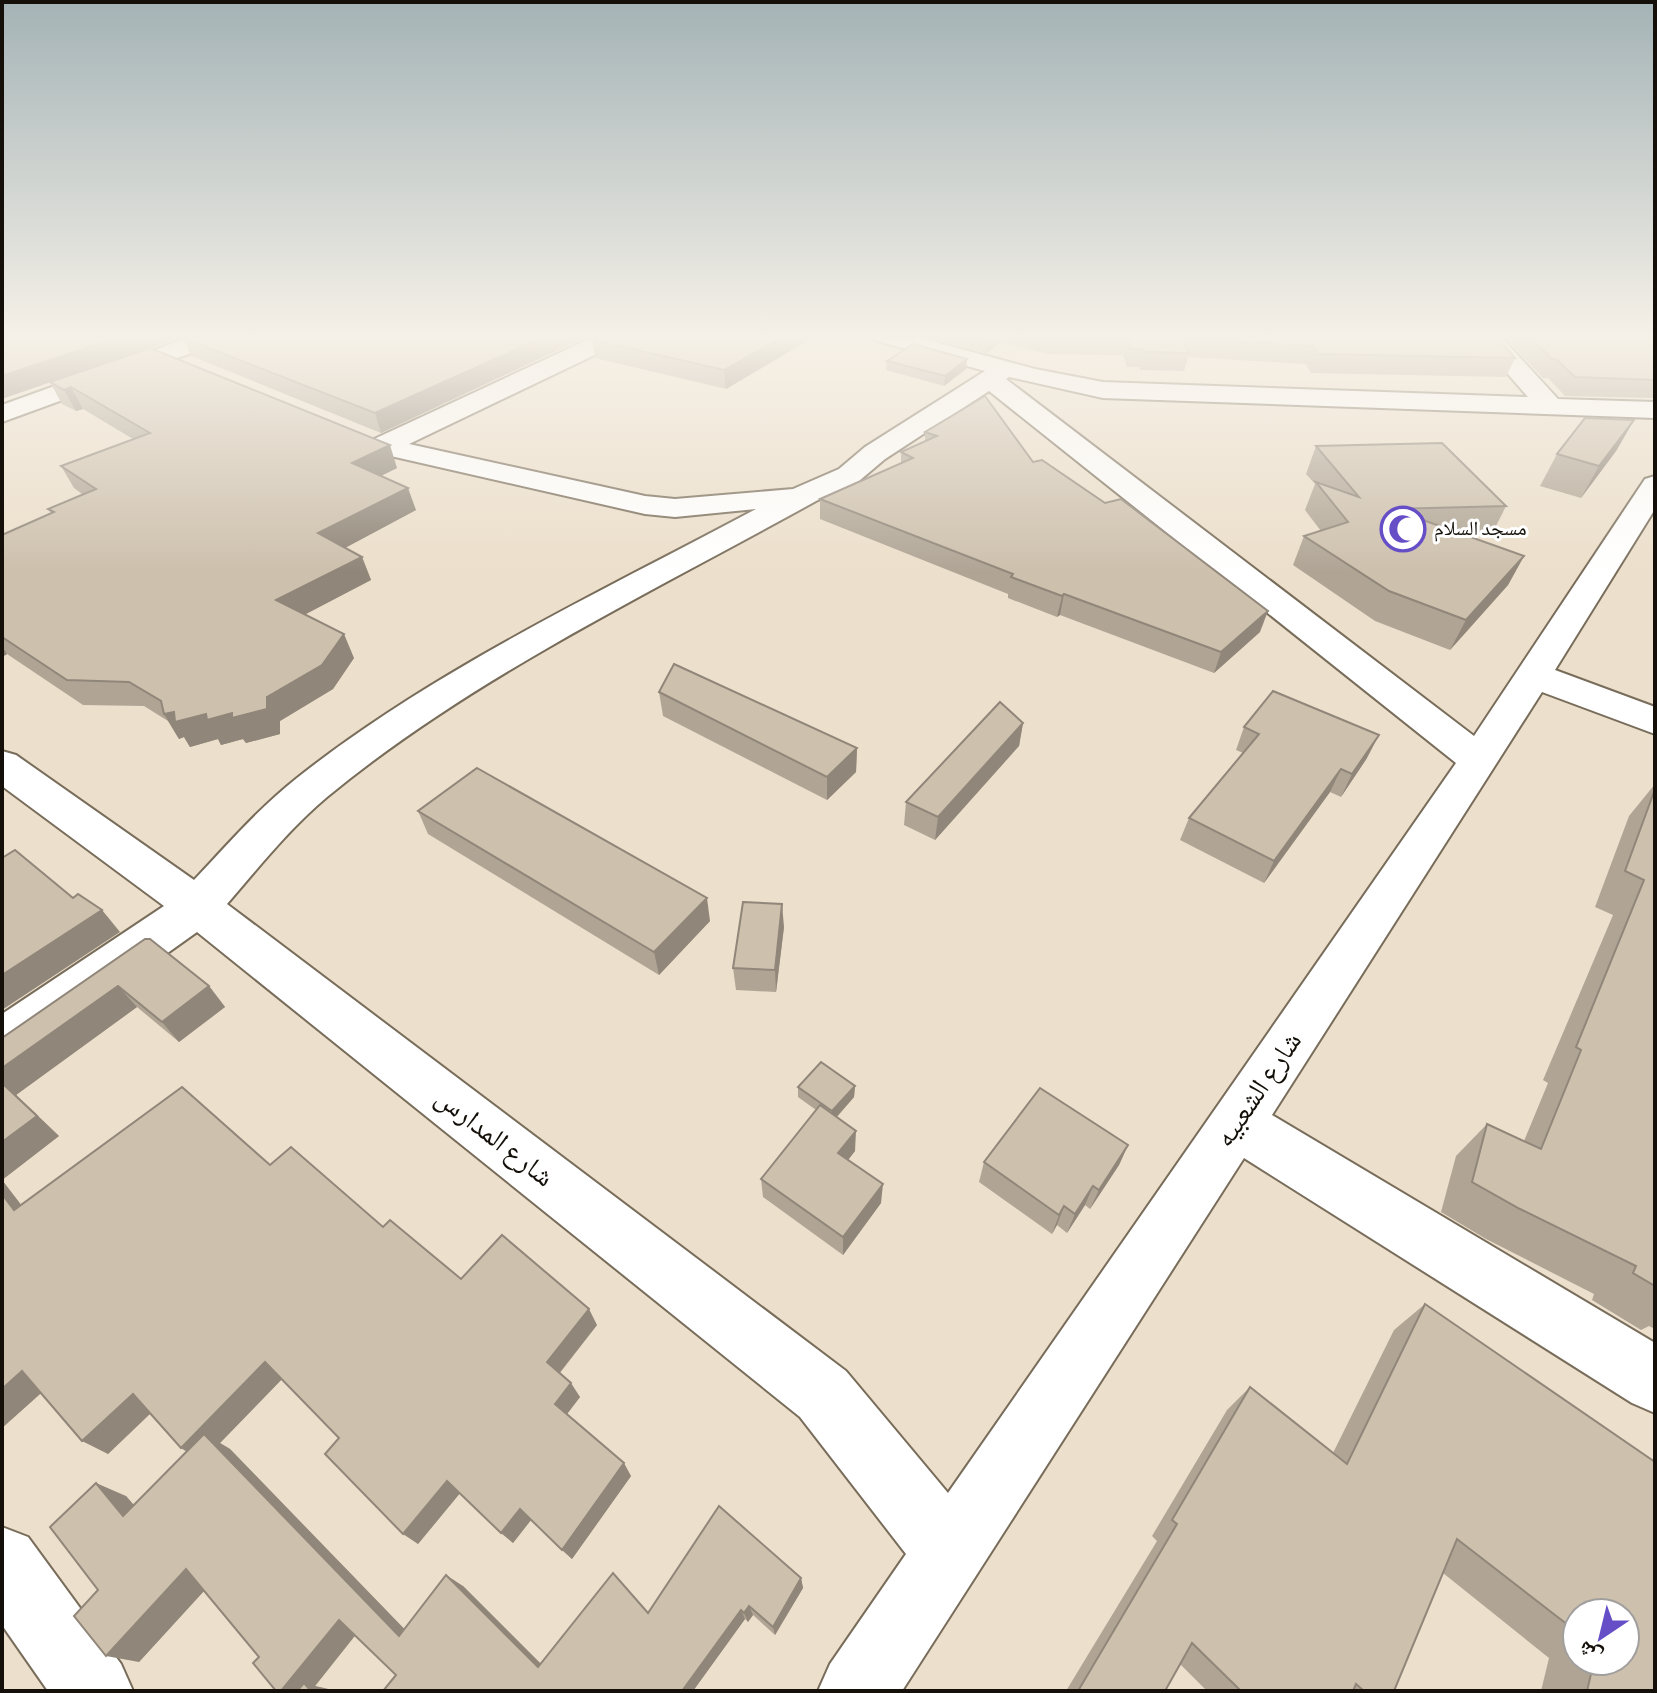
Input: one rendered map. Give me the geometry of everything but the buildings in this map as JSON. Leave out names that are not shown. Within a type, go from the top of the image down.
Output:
[{"type":"street","points":[[382,446],[450,414]]},
{"type":"street","points":[[2,1042],[198,907],[264,832],[310,789],[396,726],[457,685],[805,495],[849,475],[875,453],[936,414]]},
{"type":"street","points":[[1048,414],[1479,760]]},
{"type":"street","points":[[352,434],[382,446],[645,505],[675,508],[805,495]]},
{"type":"street","name":"شارع الشعبيه","points":[[867,1686],[949,1551],[1479,760],[1655,485]]},
{"type":"street","points":[[1533,675],[1655,721]]},
{"type":"street","name":"شارع المدارس","points":[[2,765],[198,907],[823,1394],[949,1551]]},
{"type":"street","points":[[1237,1124],[1655,1380]]},
{"type":"street","points":[[2,1563],[94,1691]]},
{"type":"place","name":"مسجد السلام","points":[[1403,529]]}]
